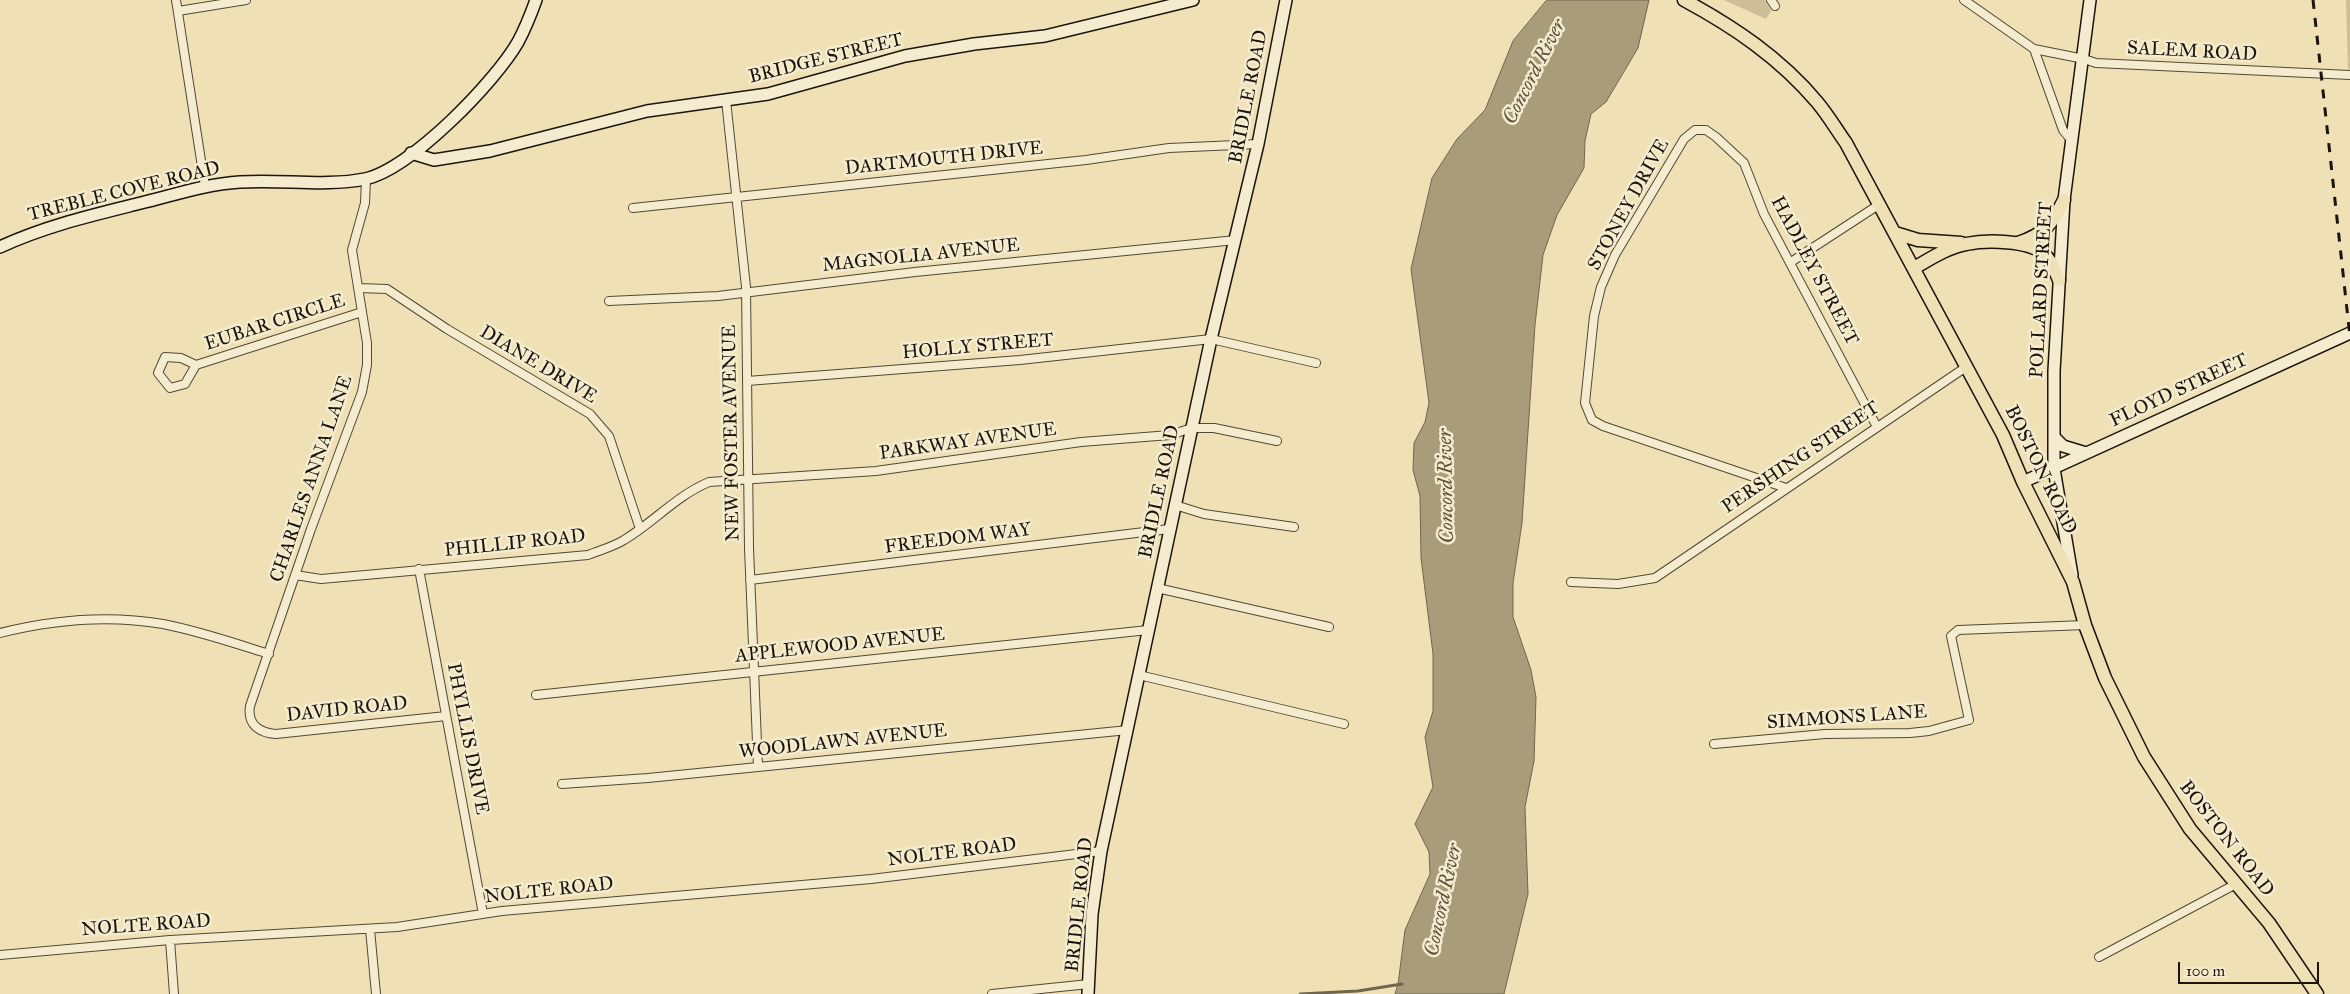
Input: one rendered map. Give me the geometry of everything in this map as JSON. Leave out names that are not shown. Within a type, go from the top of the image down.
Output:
[{"type":"main road","name":"TREBLE COVE ROAD","points":[[2,244],[61,223],[205,186],[239,182],[322,182],[366,178],[390,168],[433,136],[487,85],[518,42],[536,0]]},
{"type":"main road","name":"BRIDGE STREET","points":[[411,153],[434,160],[456,158],[647,111],[768,94],[905,56],[974,44],[1045,36],[1193,0]]},
{"type":"main road","name":"BRIDLE ROAD","points":[[1089,989],[1092,914],[1101,851],[1211,339],[1258,144],[1286,0]]},
{"type":"main road","name":"BOSTON ROAD","points":[[1684,0],[1726,23],[1778,62],[1827,115],[1846,143],[2004,435],[2023,482],[2073,582],[2085,625],[2105,678],[2144,757],[2190,829],[2269,923],[2317,994]]},
{"type":"main road","name":"POLLARD STREET","points":[[2073,582],[2054,469],[2054,371],[2064,200],[2084,58],[2090,0]]},
{"type":"main road","points":[[2018,243],[2033,238],[2047,228],[2064,200]]},
{"type":"main road","points":[[1895,233],[1918,240],[1966,244],[2018,243],[2032,246],[2046,255],[2059,280]]},
{"type":"main road","points":[[1914,268],[1951,249],[1966,244]]},
{"type":"main road","name":"FLOYD STREET","points":[[2023,482],[2350,333]]},
{"type":"main road","points":[[2054,437],[2063,446],[2086,454]]},
{"type":"street","points":[[176,0],[205,186]]},
{"type":"street","points":[[178,11],[246,0]]},
{"type":"street","name":"SALEM ROAD","points":[[1964,0],[2034,49],[2084,58],[2096,63],[2350,75]]},
{"type":"street","points":[[2034,49],[2062,130],[2071,140]]},
{"type":"street","name":"NEW FOSTER AVENUE","points":[[726,100],[746,291],[750,580],[758,767]]},
{"type":"street","name":"STONEY DRIVE","points":[[1716,137],[1706,130],[1695,130],[1684,139],[1606,272],[1594,316],[1585,403],[1592,420],[1602,426],[1786,488]]},
{"type":"street","name":"HADLEY STREET","points":[[1716,137],[1744,163],[1764,214],[1877,427]]},
{"type":"street","name":"DARTMOUTH DRIVE","points":[[632,208],[736,198],[944,173],[1086,160],[1169,148],[1258,144]]},
{"type":"street","name":"CHARLES ANNA LANE","points":[[254,725],[250,714],[250,706],[362,392],[367,365],[367,343],[352,250],[365,203],[366,178]]},
{"type":"street","points":[[1791,262],[1880,204]]},
{"type":"street","name":"MAGNOLIA AVENUE","points":[[609,301],[718,296],[746,291],[1236,240]]},
{"type":"street","name":"DIANE DRIVE","points":[[358,288],[386,290],[447,329],[590,414],[609,436],[640,529]]},
{"type":"street","name":"EUBAR CIRCLE","points":[[196,366],[181,358],[166,357],[158,374],[170,388],[185,384],[196,366],[362,312]]},
{"type":"street","name":"HOLLY STREET","points":[[747,382],[1020,360],[1211,339],[1316,363]]},
{"type":"street","name":"PERSHING STREET","points":[[1571,582],[1618,584],[1655,578],[1966,367]]},
{"type":"street","name":"PARKWAY AVENUE","points":[[748,479],[876,471],[1080,442],[1170,435],[1192,428],[1214,428],[1277,441]]},
{"type":"street","name":"PHILLIP ROAD","points":[[296,575],[318,580],[419,569],[588,555],[623,541],[691,489],[709,482],[748,479]]},
{"type":"street","points":[[1175,505],[1204,514],[1294,527]]},
{"type":"street","name":"FREEDOM WAY","points":[[750,580],[1170,529]]},
{"type":"street","name":"PHYLLIS DRIVE","points":[[419,569],[484,914]]},
{"type":"street","points":[[1157,588],[1328,626]]},
{"type":"street","points":[[0,633],[48,623],[152,623],[212,636],[269,654]]},
{"type":"street","name":"SIMMONS LANE","points":[[1714,744],[1825,734],[1910,733],[1930,731],[1968,720],[1950,636],[1953,633],[1958,630],[2085,625]]},
{"type":"street","name":"APPLEWOOD AVENUE","points":[[536,695],[638,686],[754,671],[1148,630]]},
{"type":"street","points":[[1139,675],[1344,724]]},
{"type":"street","name":"DAVID ROAD","points":[[254,725],[264,732],[276,734],[446,716]]},
{"type":"street","name":"WOODLAWN AVENUE","points":[[562,784],[758,767],[1128,730]]},
{"type":"street","name":"NOLTE ROAD","points":[[0,955],[170,940],[420,925],[484,914],[871,879],[1101,851]]},
{"type":"street","points":[[2099,957],[2236,884]]},
{"type":"street","points":[[370,929],[376,994]]},
{"type":"street","points":[[170,940],[174,994]]},
{"type":"street","points":[[992,994],[1089,989]]},
{"type":"shaded area","points":[[1724,0],[1765,0],[1771,11],[1766,19]]},
{"type":"shaded area","points":[[2346,0],[2350,0],[2350,69],[2348,69]]},
{"type":"water","name":"Concord River","points":[[1547,0],[1649,0],[1638,48],[1606,102],[1591,114],[1585,141],[1584,168],[1557,215],[1543,255],[1535,325],[1522,523],[1513,583],[1513,617],[1531,670],[1536,697],[1534,761],[1525,807],[1528,894],[1504,994],[1395,994],[1405,930],[1430,874],[1429,852],[1415,824],[1433,787],[1425,737],[1433,711],[1433,654],[1421,558],[1420,496],[1413,470],[1414,443],[1425,422],[1429,403],[1411,269],[1432,178],[1457,139],[1485,110],[1513,41]]},
{"type":"waterway","points":[[1300,994],[1358,991],[1402,984]]},
{"type":"railway","points":[[2313,0],[2350,337]]}]
